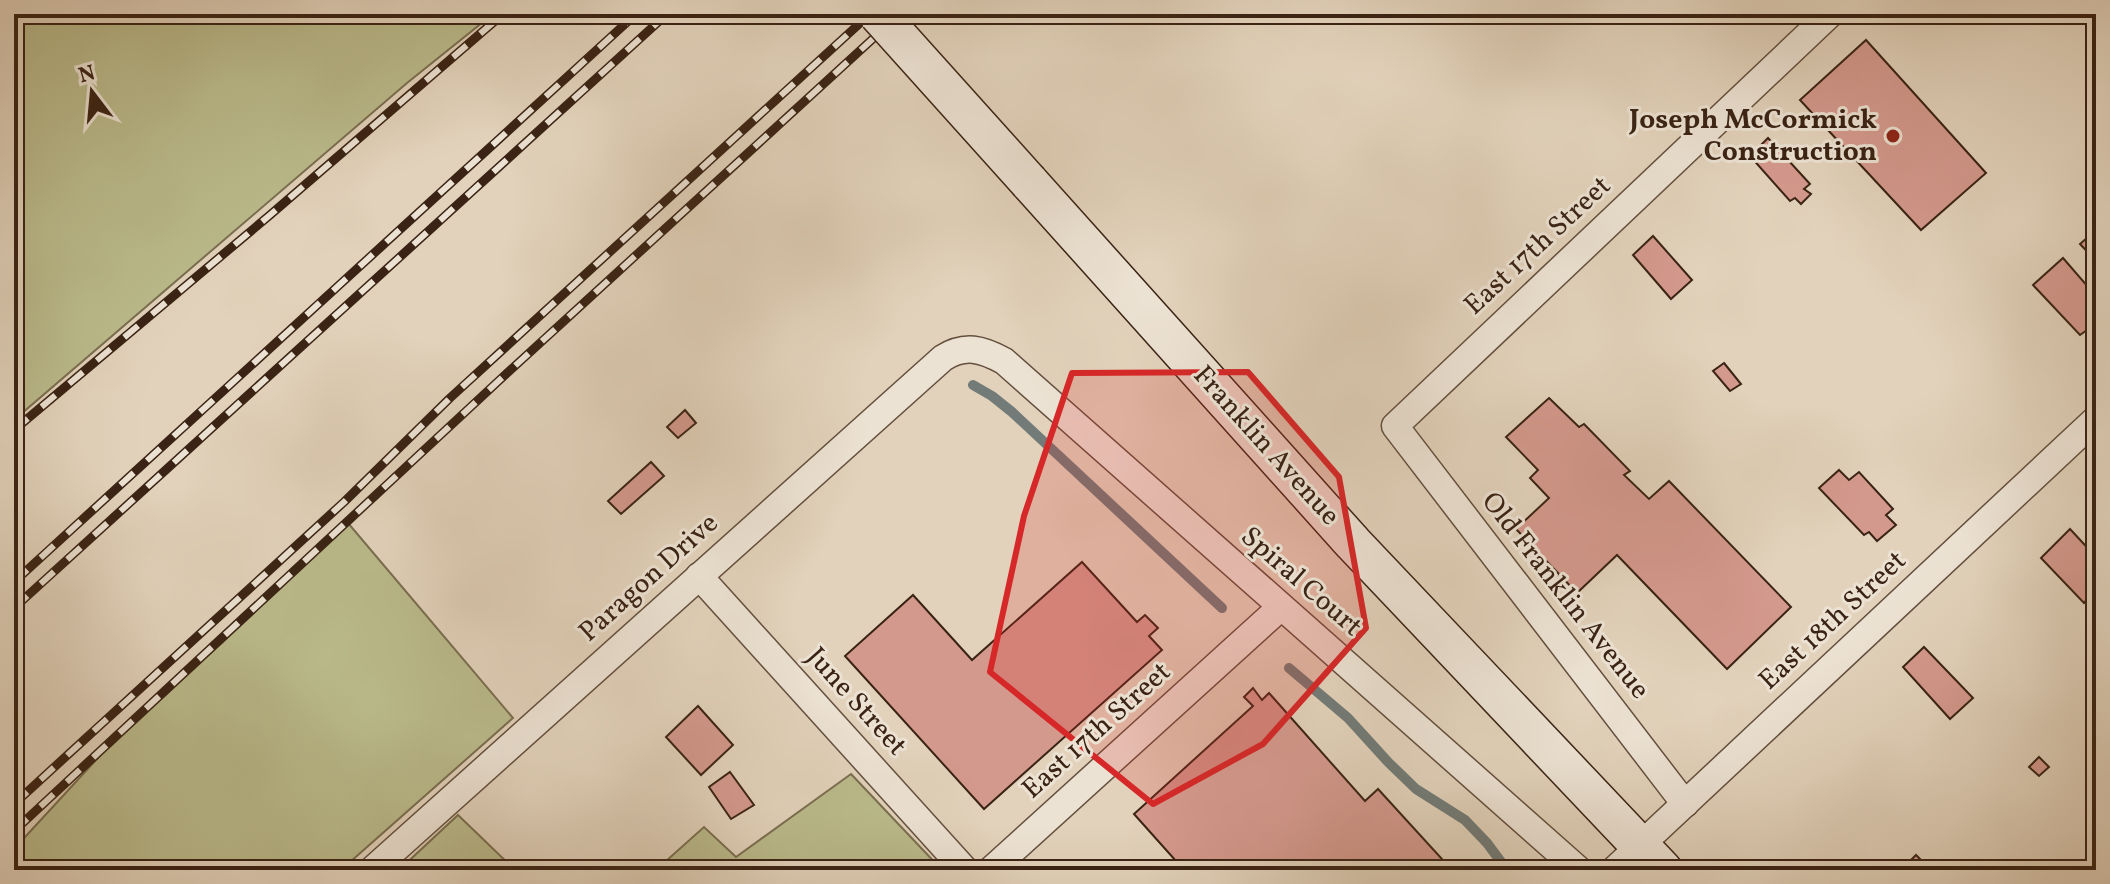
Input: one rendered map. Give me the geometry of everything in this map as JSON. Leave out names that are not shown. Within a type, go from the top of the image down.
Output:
[{"type":"street","name":"Franklin Avenue","points":[[878,14],[1639,862]]},
{"type":"street","name":"East 17th Street","points":[[1395,426],[1830,14]]},
{"type":"street","name":"Paragon Drive","points":[[372,870],[943,358],[962,349],[977,348]]},
{"type":"street","name":"Spiral Court","points":[[977,348],[1004,361],[1579,870]]},
{"type":"street","name":"East 18th Street","points":[[1639,862],[1685,804],[2096,419]]},
{"type":"street","name":"Old Franklin Avenue","points":[[1395,426],[1685,804]]},
{"type":"street","name":"June Street","points":[[699,576],[965,870]]},
{"type":"street","name":"East 17th Street","points":[[991,870],[1281,607]]},
{"type":"highlighted area","points":[[1248,372],[1339,477],[1366,628],[1263,744],[1153,804],[990,672],[1024,516],[1072,373]]},
{"type":"green space","points":[[14,14],[493,14],[407,83],[14,420]]},
{"type":"green space","points":[[348,523],[513,718],[341,870],[14,870],[14,849],[120,734]]},
{"type":"green space","points":[[851,774],[942,870],[656,870],[704,827],[736,857]]},
{"type":"green space","points":[[458,815],[515,870],[399,870]]},
{"type":"building","name":"Joseph McCormick Construction","points":[[1866,40],[1986,173],[1921,230],[1800,100]]},
{"type":"building","points":[[1768,138],[1810,184],[1804,189],[1811,194],[1801,204],[1795,198],[1790,201],[1750,156]]},
{"type":"building","points":[[2096,230],[2096,261],[2080,244]]},
{"type":"building","points":[[1653,236],[1692,280],[1671,299],[1633,255]]},
{"type":"building","points":[[2063,258],[2096,296],[2094,337],[2087,330],[2080,335],[2033,285]]},
{"type":"building","points":[[1724,363],[1741,384],[1730,391],[1713,371]]},
{"type":"building","points":[[1549,398],[1579,427],[1584,424],[1630,471],[1624,475],[1649,499],[1669,481],[1791,607],[1727,669],[1617,555],[1577,593],[1516,529],[1549,498],[1530,478],[1538,470],[1506,437]]},
{"type":"building","points":[[685,410],[696,423],[678,438],[667,427]]},
{"type":"building","points":[[651,462],[664,476],[621,514],[608,501]]},
{"type":"building","points":[[1839,470],[1849,480],[1859,472],[1893,509],[1886,515],[1896,525],[1877,541],[1869,532],[1864,535],[1819,488]]},
{"type":"building","points":[[2070,529],[2096,557],[2096,589],[2084,603],[2041,558]]},
{"type":"building","points":[[1082,562],[1137,622],[1145,615],[1158,628],[1149,636],[1162,650],[984,809],[845,656],[913,595],[972,660]]},
{"type":"building","points":[[1924,647],[1973,698],[1950,719],[1903,667]]},
{"type":"building","points":[[1253,688],[1262,700],[1269,693],[1365,801],[1378,789],[1452,870],[1184,870],[1134,814],[1253,706],[1244,697]]},
{"type":"building","points":[[698,706],[733,745],[701,775],[666,737]]},
{"type":"building","points":[[2039,757],[2049,767],[2039,776],[2029,767]]},
{"type":"building","points":[[730,772],[754,805],[731,819],[709,787]]},
{"type":"building","points":[[1916,855],[1931,870],[1901,870]]},
{"type":"waterway","points":[[973,385],[1012,412],[1222,608]]},
{"type":"waterway","points":[[1289,668],[1348,718],[1416,789],[1465,820],[1507,870]]},
{"type":"railway","points":[[14,430],[503,14]]},
{"type":"railway","points":[[14,582],[636,14]]},
{"type":"railway","points":[[14,608],[667,14]]},
{"type":"railway","points":[[14,804],[344,502],[450,398],[870,14]]},
{"type":"railway","points":[[14,831],[900,14]]},
{"type":"place","name":"Joseph McCormick Construction","points":[[1893,136]]}]
